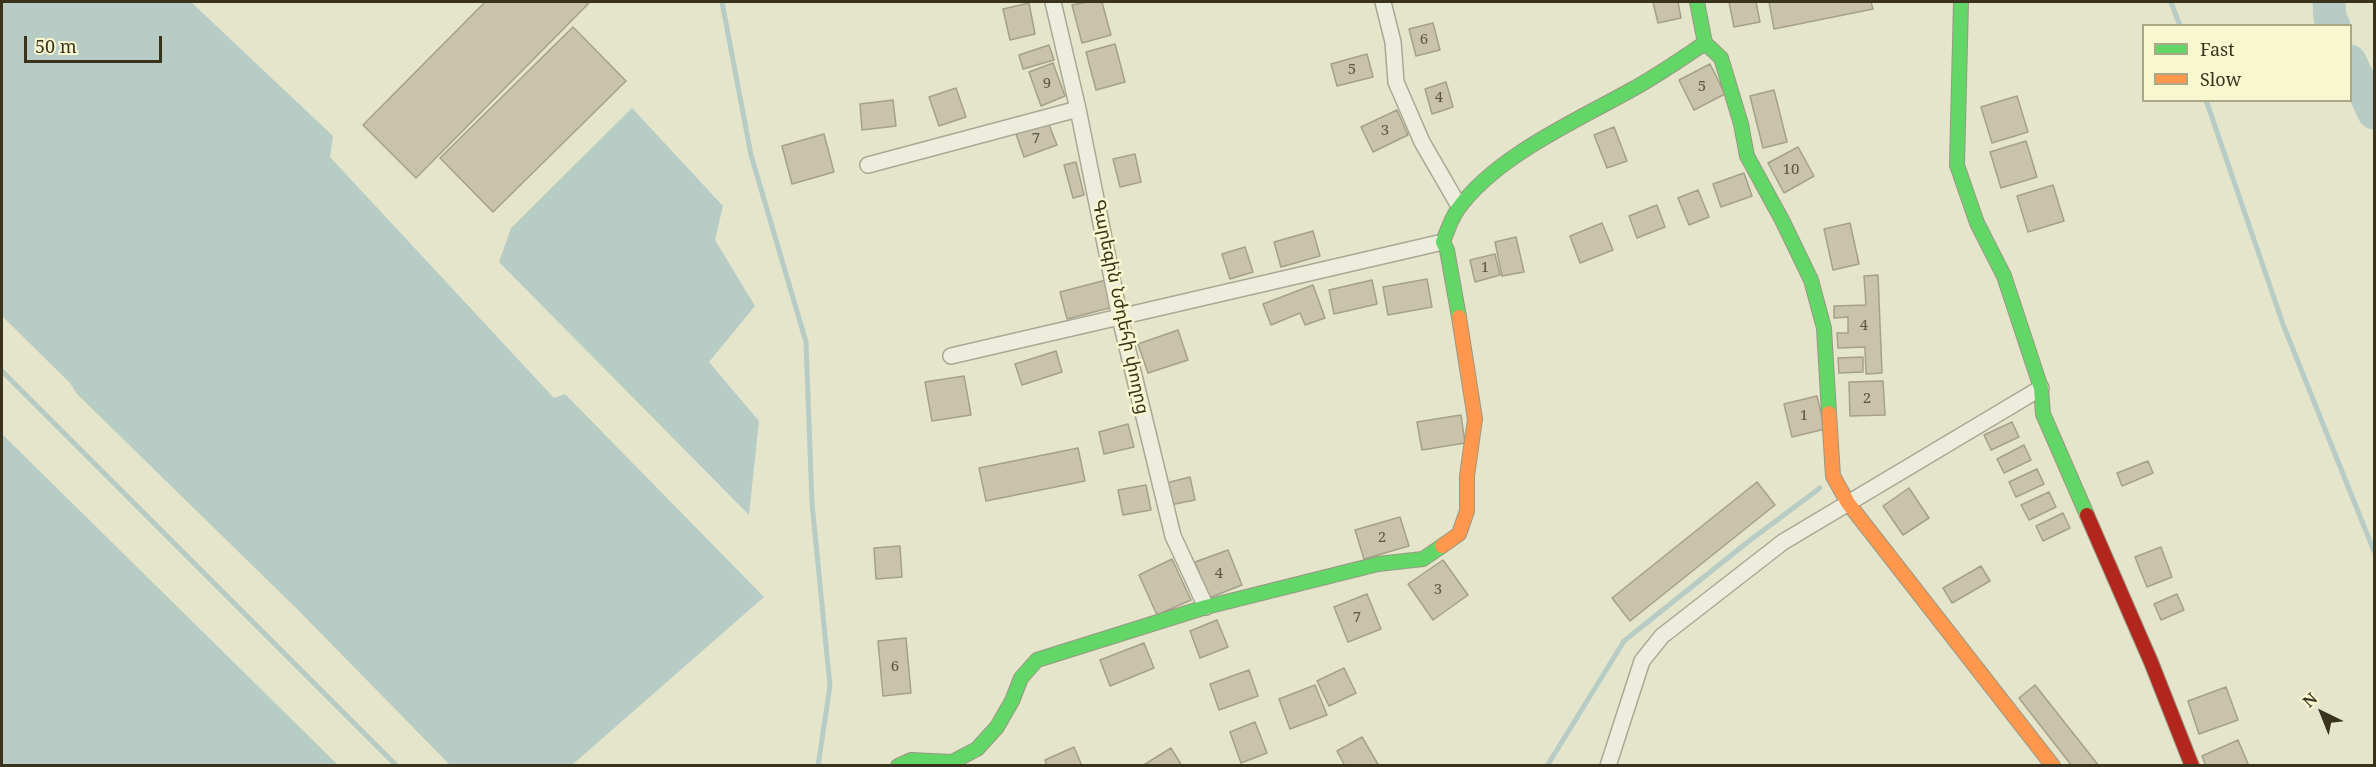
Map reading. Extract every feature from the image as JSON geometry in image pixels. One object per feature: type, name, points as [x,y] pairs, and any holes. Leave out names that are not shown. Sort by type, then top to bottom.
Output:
[{"type":"street","name":"Գարեգին Նժդեհի փողոց","points":[[1053,2],[1078,109],[1120,318],[1173,536],[1206,607]]},
{"type":"street","points":[[1383,2],[1393,42],[1396,81],[1422,142],[1460,206]]},
{"type":"street","points":[[1697,2],[1705,43],[1721,58],[1741,124],[1747,156],[1811,280],[1824,328],[1833,476],[1848,503],[2053,765]]},
{"type":"street","points":[[1961,2],[1957,165],[1977,223],[2004,276],[2042,388],[2043,414],[2147,652],[2192,765]]},
{"type":"street","points":[[1443,242],[1460,206],[1498,169],[1536,142],[1663,72],[1705,43]]},
{"type":"street","points":[[868,165],[1078,109]]},
{"type":"street","points":[[951,356],[1443,242]]},
{"type":"street","points":[[898,765],[911,760],[952,762],[977,749],[997,727],[1012,701],[1021,678],[1037,660],[1206,607],[1378,564],[1423,559],[1460,534],[1467,511],[1467,476],[1475,419],[1447,250],[1443,242]]},
{"type":"street","points":[[1608,765],[1642,661],[1662,636],[1783,542],[2042,388]]},
{"type":"water","points":[[2,2],[191,2],[333,136],[330,157],[554,398],[565,394],[764,597],[572,765],[450,765],[299,611],[77,394],[70,383],[2,316]]},
{"type":"water","points":[[632,108],[723,206],[715,240],[755,306],[709,362],[759,421],[749,515],[499,262],[511,228]]},
{"type":"water","points":[[2,434],[338,765],[2,765]]},
{"type":"building","points":[[485,2],[590,2],[416,178],[363,125]]},
{"type":"building","points":[[1102,2],[1111,35],[1082,43],[1072,5]]},
{"type":"building","points":[[1653,2],[1678,2],[1681,18],[1658,23]]},
{"type":"building","points":[[1729,2],[1756,2],[1760,22],[1734,27]]},
{"type":"building","points":[[1769,2],[1871,2],[1873,9],[1774,29]]},
{"type":"building","points":[[1029,3],[1035,34],[1010,40],[1003,9]]},
{"type":"building","points":[[1433,23],[1440,50],[1416,56],[1409,29]]},
{"type":"building","points":[[573,27],[626,81],[493,212],[440,158]]},
{"type":"building","points":[[1115,44],[1125,82],[1096,90],[1086,52]]},
{"type":"building","points":[[1049,45],[1054,60],[1023,69],[1019,55]]},
{"type":"building","points":[[1367,54],[1373,77],[1337,86],[1331,64]]},
{"type":"building","points":[[1053,63],[1065,96],[1041,106],[1029,72]]},
{"type":"building","points":[[1710,64],[1725,94],[1694,110],[1679,80]]},
{"type":"building","points":[[1446,82],[1453,107],[1432,114],[1425,89]]},
{"type":"building","points":[[956,88],[966,117],[939,126],[929,97]]},
{"type":"building","points":[[1774,90],[1787,142],[1763,148],[1750,96]]},
{"type":"building","points":[[2017,96],[2028,132],[1992,143],[1981,107]]},
{"type":"building","points":[[893,100],[896,126],[862,130],[860,104]]},
{"type":"building","points":[[1397,110],[1408,135],[1373,152],[1361,127]]},
{"type":"building","points":[[1048,122],[1057,145],[1024,157],[1016,134]]},
{"type":"building","points":[[1614,127],[1627,161],[1607,168],[1594,135]]},
{"type":"building","points":[[824,134],[834,172],[792,184],[782,146]]},
{"type":"building","points":[[2026,141],[2037,177],[2001,188],[1990,152]]},
{"type":"building","points":[[1798,147],[1814,176],[1784,193],[1768,163]]},
{"type":"building","points":[[1135,154],[1141,182],[1120,187],[1113,159]]},
{"type":"building","points":[[1076,162],[1084,195],[1073,198],[1064,165]]},
{"type":"building","points":[[1744,173],[1752,196],[1721,207],[1713,184]]},
{"type":"building","points":[[2053,185],[2064,221],[2028,232],[2017,196]]},
{"type":"building","points":[[1698,190],[1709,217],[1689,225],[1678,198]]},
{"type":"building","points":[[1657,205],[1665,227],[1637,238],[1629,216]]},
{"type":"building","points":[[1602,223],[1613,250],[1580,263],[1570,236]]},
{"type":"building","points":[[1850,223],[1859,264],[1833,270],[1824,229]]},
{"type":"building","points":[[1313,231],[1320,256],[1281,267],[1274,242]]},
{"type":"building","points":[[1516,237],[1524,272],[1502,276],[1495,242]]},
{"type":"building","points":[[1245,247],[1253,272],[1230,279],[1222,254]]},
{"type":"building","points":[[1495,254],[1500,275],[1475,282],[1470,260]]},
{"type":"building","points":[[1878,275],[1882,373],[1866,374],[1865,347],[1838,348],[1837,333],[1848,333],[1848,317],[1834,318],[1834,306],[1866,305],[1864,276]]},
{"type":"building","points":[[1427,279],[1432,307],[1388,315],[1383,287]]},
{"type":"building","points":[[1106,280],[1113,307],[1067,319],[1060,292]]},
{"type":"building","points":[[1372,280],[1377,304],[1334,314],[1329,290]]},
{"type":"building","points":[[1313,285],[1325,318],[1305,325],[1300,313],[1271,325],[1263,304]]},
{"type":"building","points":[[1178,330],[1188,360],[1148,373],[1138,344]]},
{"type":"building","points":[[1056,351],[1062,372],[1022,385],[1015,364]]},
{"type":"building","points":[[1863,357],[1863,372],[1839,373],[1838,358]]},
{"type":"building","points":[[964,376],[971,415],[932,421],[925,382]]},
{"type":"building","points":[[1883,381],[1885,415],[1850,416],[1849,382]]},
{"type":"building","points":[[1817,396],[1825,429],[1792,437],[1784,404]]},
{"type":"building","points":[[1461,415],[1465,443],[1422,450],[1417,422]]},
{"type":"building","points":[[2012,422],[2019,437],[1991,450],[1984,435]]},
{"type":"building","points":[[1128,424],[1134,447],[1104,454],[1099,432]]},
{"type":"building","points":[[2024,445],[2031,460],[2004,473],[1997,459]]},
{"type":"building","points":[[1078,448],[1085,481],[986,501],[979,468]]},
{"type":"building","points":[[2148,461],[2153,473],[2122,486],[2117,473]]},
{"type":"building","points":[[2037,469],[2044,484],[2016,497],[2009,482]]},
{"type":"building","points":[[1190,477],[1195,500],[1170,505],[1166,483]]},
{"type":"building","points":[[1757,482],[1775,505],[1630,621],[1612,598]]},
{"type":"building","points":[[1146,485],[1151,510],[1123,515],[1118,490]]},
{"type":"building","points":[[1909,488],[1929,518],[1903,535],[1883,506]]},
{"type":"building","points":[[2049,492],[2056,507],[2029,520],[2021,505]]},
{"type":"building","points":[[2063,513],[2070,528],[2043,541],[2036,526]]},
{"type":"building","points":[[1400,517],[1409,546],[1364,559],[1355,530]]},
{"type":"building","points":[[900,546],[902,577],[876,579],[874,548]]},
{"type":"building","points":[[2161,547],[2172,577],[2147,587],[2135,557]]},
{"type":"building","points":[[1228,550],[1242,585],[1209,598],[1195,562]]},
{"type":"building","points":[[1172,559],[1191,600],[1157,615],[1139,575]]},
{"type":"building","points":[[1443,560],[1468,595],[1433,620],[1408,584]]},
{"type":"building","points":[[1981,566],[1990,581],[1952,603],[1943,588]]},
{"type":"building","points":[[1367,594],[1381,629],[1348,642],[1334,607]]},
{"type":"building","points":[[2177,594],[2184,610],[2161,620],[2154,604]]},
{"type":"building","points":[[1217,620],[1228,647],[1200,658],[1190,631]]},
{"type":"building","points":[[906,638],[911,693],[883,696],[878,641]]},
{"type":"building","points":[[1144,643],[1154,668],[1110,686],[1100,660]]},
{"type":"building","points":[[1344,668],[1356,693],[1329,706],[1317,681]]},
{"type":"building","points":[[1249,670],[1258,696],[1219,710],[1210,684]]},
{"type":"building","points":[[1315,685],[1327,715],[1290,729],[1279,699]]},
{"type":"building","points":[[2035,685],[2099,766],[2072,766],[2019,698]]},
{"type":"building","points":[[2226,687],[2238,720],[2199,734],[2188,701]]},
{"type":"building","points":[[1255,722],[1267,753],[1241,763],[1230,732]]},
{"type":"building","points":[[1362,737],[1379,766],[1345,766],[1337,751]]},
{"type":"building","points":[[2238,740],[2249,766],[2206,766],[2202,756]]},
{"type":"building","points":[[1074,747],[1082,766],[1047,766],[1045,760]]},
{"type":"building","points":[[1171,748],[1182,766],[1142,766]]},
{"type":"waterway","points":[[722,2],[751,155],[806,342],[812,503],[830,686],[818,766]]},
{"type":"waterway","points":[[2171,2],[2179,24]]},
{"type":"waterway","points":[[2329,2],[2330,18],[2333,24]]},
{"type":"waterway","points":[[2352,65],[2374,113]]},
{"type":"waterway","points":[[2207,102],[2284,327],[2374,551]]},
{"type":"waterway","points":[[2,371],[397,766]]},
{"type":"waterway","points":[[1547,766],[1624,641],[1749,541],[1820,488]]},
{"type":"traffic: fast","points":[[1697,2],[1705,43],[1721,58],[1741,124],[1747,156],[1811,280],[1824,328],[1829,413]]},
{"type":"traffic: fast","points":[[1961,2],[1957,165],[1977,223],[2004,276],[2041,388],[2043,414],[2087,515]]},
{"type":"traffic: fast","points":[[1459,317],[1447,250],[1443,242],[1458,209],[1474,190],[1493,172],[1538,141],[1641,85],[1705,43]]},
{"type":"traffic: fast","points":[[898,766],[911,760],[952,762],[977,749],[997,727],[1012,701],[1021,678],[1037,660],[1206,607],[1378,564],[1423,559],[1442,546]]},
{"type":"traffic: slow","points":[[1442,546],[1459,534],[1467,511],[1467,476],[1475,419],[1459,317]]},
{"type":"traffic: slow","points":[[1829,413],[1833,476],[1848,503],[2053,766]]},
{"type":"traffic: jam","points":[[2087,515],[2151,662],[2192,766]]}]
